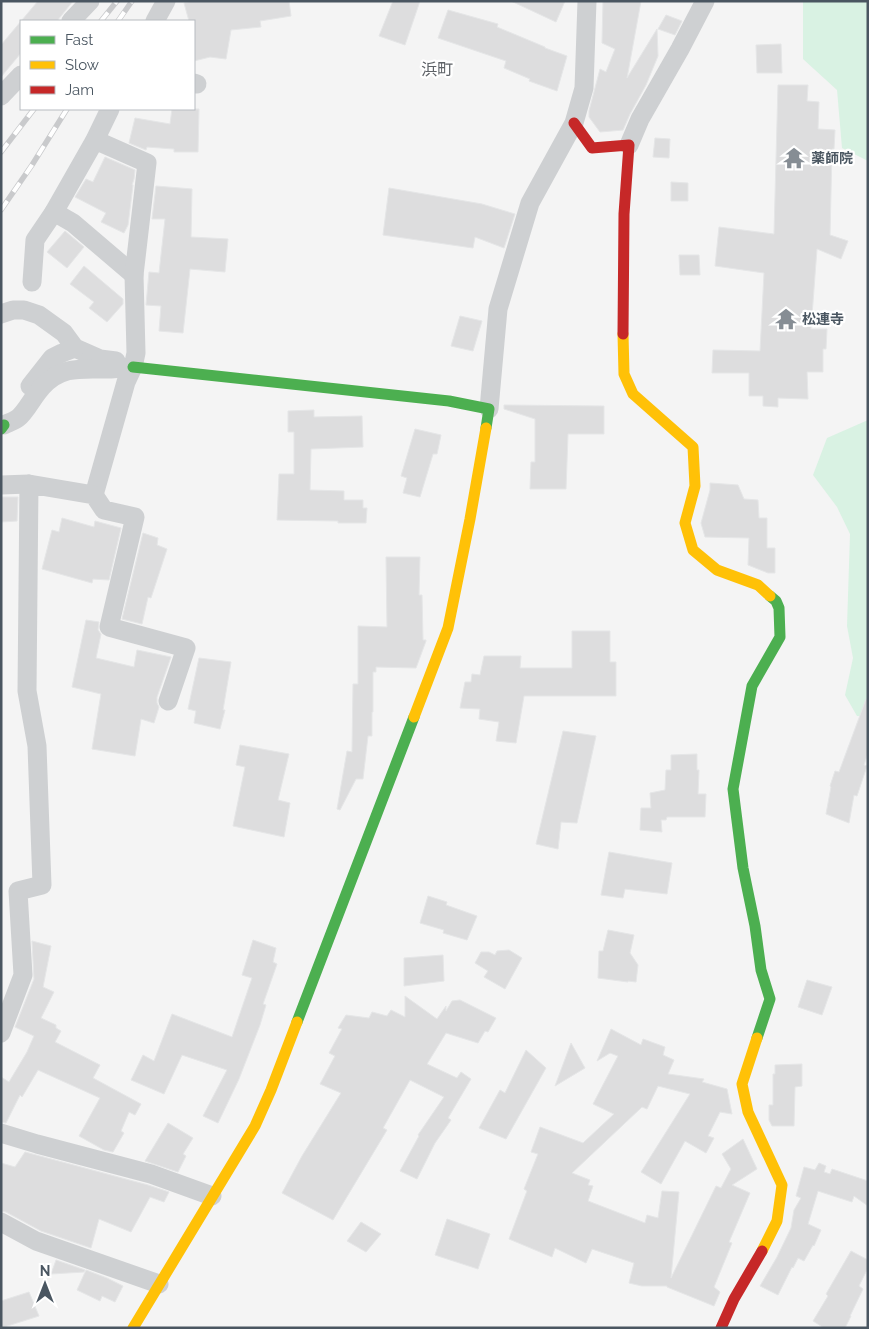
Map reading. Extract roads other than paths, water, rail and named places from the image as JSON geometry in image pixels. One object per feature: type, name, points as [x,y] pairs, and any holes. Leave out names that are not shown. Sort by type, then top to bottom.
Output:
[{"type":"street","points":[[72,20],[90,1]]},
{"type":"street","points":[[156,20],[166,1]]},
{"type":"street","points":[[134,1328],[158,1284],[255,1126],[271,1090],[448,628],[489,409],[498,309],[530,203],[574,123],[584,88],[587,1]]},
{"type":"street","points":[[705,1],[640,119],[629,145],[624,214],[622,319],[624,374],[633,394],[692,447],[695,486],[685,523],[693,550],[717,570],[758,585],[776,600],[779,608],[780,637],[752,686],[733,789],[743,868],[755,926],[761,970],[770,999],[742,1084],[748,1112],[782,1185],[777,1221],[734,1299],[721,1328]]},
{"type":"street","points":[[1,96],[20,75]]},
{"type":"street","points":[[32,282],[35,240],[54,212],[95,140],[110,110]]},
{"type":"street","points":[[574,123],[592,148],[629,145]]},
{"type":"street","points":[[94,495],[136,353],[134,275],[146,163],[95,140]]},
{"type":"street","points":[[54,212],[73,223],[134,275]]},
{"type":"street","points":[[1,314],[13,310],[24,310],[39,315],[64,332],[75,348],[100,359],[122,361],[133,368]]},
{"type":"street","points":[[2,425],[52,358],[62,352],[75,348]]},
{"type":"street","points":[[2,425],[19,418],[42,388],[54,376],[71,369],[84,368],[133,368],[449,402],[489,409]]},
{"type":"street","points":[[1,1033],[23,975],[18,892],[42,885],[37,746],[26,691],[29,484]]},
{"type":"street","points":[[1,485],[29,484],[94,495],[104,510],[135,517],[109,627],[186,648],[168,701]]},
{"type":"street","points":[[1,1133],[151,1174],[212,1196]]},
{"type":"street","points":[[1,1222],[36,1241],[158,1284]]},
{"type":"railway","points":[[102,20],[117,1]]},
{"type":"railway","points":[[119,20],[132,1]]},
{"type":"railway","points":[[1,152],[33,110]]},
{"type":"railway","points":[[1,210],[66,110]]},
{"type":"place","name":"薬師院","points":[[794,158]]},
{"type":"place","name":"松連寺","points":[[786,319]]},
{"type":"district","name":"浜町","points":[[437,69]]}]
